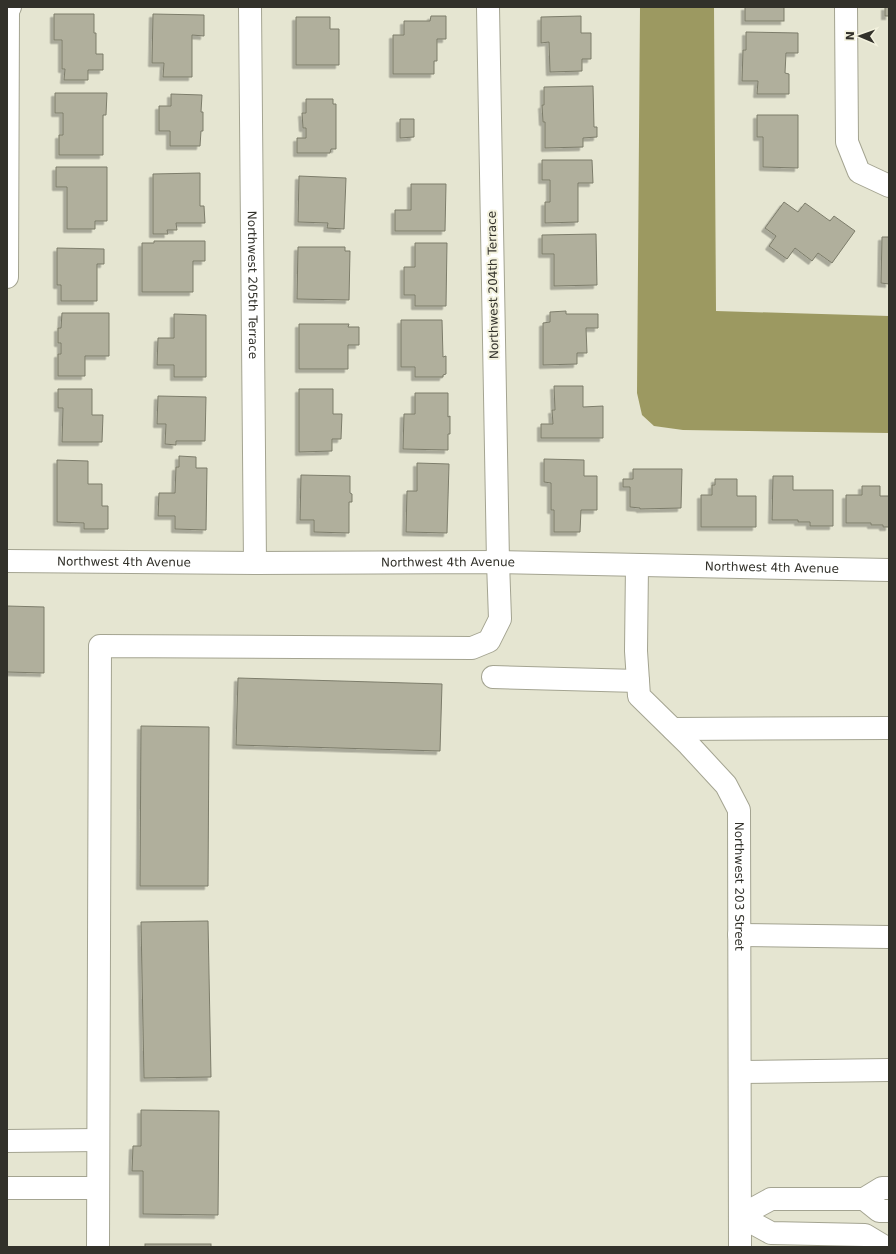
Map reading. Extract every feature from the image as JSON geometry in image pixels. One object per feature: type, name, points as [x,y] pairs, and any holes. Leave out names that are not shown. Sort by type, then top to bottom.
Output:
[{"type":"street","points":[[7,277],[8,11],[10,7]]},
{"type":"street","name":"Northwest 205th Terrace","points":[[250,7],[255,563]]},
{"type":"street","name":"Northwest 204th Terrace","points":[[98,1140],[100,646],[472,648],[489,641],[500,619],[488,7]]},
{"type":"street","points":[[846,7],[847,142],[860,172],[889,186]]},
{"type":"street","name":"Northwest 4th Avenue","points":[[7,561],[255,563],[498,562],[889,570]]},
{"type":"street","name":"Northwest 203 Street","points":[[637,565],[636,651],[639,696],[673,729],[726,785],[739,810],[740,1247]]},
{"type":"street","points":[[493,677],[638,681]]},
{"type":"street","points":[[673,729],[889,728]]},
{"type":"street","points":[[739,935],[889,937]]},
{"type":"street","points":[[740,1072],[889,1070]]},
{"type":"street","points":[[7,1141],[98,1140],[98,1247]]},
{"type":"street","points":[[7,1188],[98,1188]]},
{"type":"street","points":[[740,1216],[771,1199],[864,1199],[882,1188],[889,1188]]},
{"type":"street","points":[[864,1199],[879,1211],[889,1211]]},
{"type":"street","points":[[864,1199],[865,1235]]},
{"type":"street","points":[[740,1216],[771,1233],[865,1235],[885,1247]]},
{"type":"shaded area","points":[[640,7],[714,7],[716,311],[889,316],[889,433],[683,430],[654,426],[642,415],[637,393]]},
{"type":"building","points":[[745,7],[784,7],[784,21],[745,21]]},
{"type":"building","points":[[885,7],[889,7],[889,16],[885,16]]},
{"type":"building","points":[[54,14],[94,14],[96,54],[103,54],[103,70],[88,70],[88,80],[64,80],[65,69],[62,69],[62,40],[54,40]]},
{"type":"building","points":[[153,14],[204,15],[204,36],[192,35],[192,77],[163,77],[164,63],[152,63]]},
{"type":"building","points":[[431,16],[446,16],[446,39],[437,39],[437,61],[434,61],[434,74],[393,74],[393,35],[404,35],[404,21],[430,21]]},
{"type":"building","points":[[581,16],[581,33],[591,33],[591,59],[582,59],[582,71],[550,72],[549,42],[541,43],[541,17]]},
{"type":"building","points":[[296,17],[330,17],[330,29],[339,29],[339,65],[296,65]]},
{"type":"building","points":[[746,32],[798,33],[798,53],[786,53],[785,73],[789,74],[789,94],[757,94],[758,81],[742,81],[743,50],[746,50]]},
{"type":"building","points":[[593,86],[594,127],[597,127],[597,137],[583,138],[583,147],[545,148],[545,122],[543,122],[542,105],[544,105],[544,87]]},
{"type":"building","points":[[55,93],[107,93],[106,115],[103,115],[103,155],[59,155],[59,135],[63,135],[63,113],[55,113]]},
{"type":"building","points":[[171,94],[202,95],[201,112],[203,112],[203,131],[201,131],[200,146],[170,146],[170,131],[159,131],[159,106],[171,106]]},
{"type":"building","points":[[306,99],[333,99],[333,104],[336,104],[336,149],[331,149],[330,153],[297,153],[297,138],[306,138],[306,128],[303,128],[302,113],[306,113]]},
{"type":"building","points":[[757,115],[798,115],[798,168],[763,167],[763,137],[757,137]]},
{"type":"building","points":[[400,119],[414,119],[414,137],[400,138]]},
{"type":"building","points":[[542,160],[592,160],[593,183],[578,183],[578,222],[545,223],[545,202],[550,202],[550,180],[542,180]]},
{"type":"building","points":[[56,167],[107,167],[107,221],[95,221],[95,229],[67,229],[67,187],[56,187]]},
{"type":"building","points":[[200,173],[200,206],[204,206],[205,223],[176,223],[177,230],[167,230],[168,234],[153,234],[153,174]]},
{"type":"building","points":[[299,176],[346,178],[344,229],[327,228],[328,223],[298,222]]},
{"type":"building","points":[[411,184],[446,184],[445,231],[395,231],[395,210],[411,210]]},
{"type":"building","points":[[784,202],[798,212],[805,203],[830,221],[834,216],[855,231],[832,263],[818,253],[812,261],[795,248],[787,259],[769,246],[776,236],[765,228]]},
{"type":"building","points":[[596,234],[597,285],[554,286],[554,254],[542,254],[542,235]]},
{"type":"building","points":[[882,237],[889,237],[889,284],[881,283]]},
{"type":"building","points":[[154,241],[205,241],[205,261],[193,261],[193,292],[142,292],[142,243],[154,243]]},
{"type":"building","points":[[415,243],[447,243],[446,306],[415,306],[415,295],[404,295],[404,267],[415,267]]},
{"type":"building","points":[[298,247],[345,247],[345,251],[350,251],[349,300],[297,299]]},
{"type":"building","points":[[57,248],[104,249],[104,264],[97,264],[97,301],[61,301],[61,285],[57,285]]},
{"type":"building","points":[[566,311],[566,314],[598,314],[598,328],[586,328],[587,353],[577,353],[577,364],[543,365],[543,323],[550,322],[550,312]]},
{"type":"building","points":[[62,313],[109,313],[109,356],[85,356],[85,376],[58,376],[58,354],[61,354],[61,343],[58,343],[58,328],[61,328]]},
{"type":"building","points":[[174,314],[206,315],[206,377],[174,377],[174,365],[157,365],[158,338],[174,338]]},
{"type":"building","points":[[401,320],[442,320],[443,357],[446,356],[446,374],[443,375],[443,377],[415,377],[415,367],[401,367]]},
{"type":"building","points":[[299,324],[349,324],[348,327],[359,327],[359,345],[348,345],[348,369],[299,369]]},
{"type":"building","points":[[554,386],[583,386],[583,407],[603,406],[603,438],[541,438],[541,424],[553,424],[552,410],[555,410]]},
{"type":"building","points":[[58,389],[92,389],[92,415],[103,415],[102,442],[62,442],[63,408],[58,408]]},
{"type":"building","points":[[299,389],[333,389],[333,414],[342,414],[341,439],[332,439],[332,451],[299,452]]},
{"type":"building","points":[[415,393],[448,393],[450,434],[448,434],[448,450],[403,449],[404,414],[415,414]]},
{"type":"building","points":[[158,396],[206,397],[205,441],[176,441],[176,445],[165,444],[166,424],[157,424]]},
{"type":"building","points":[[179,456],[196,457],[196,468],[207,468],[206,530],[175,529],[175,516],[158,516],[159,493],[175,493],[176,467],[179,467]]},
{"type":"building","points":[[544,459],[584,460],[584,476],[597,476],[597,510],[581,510],[580,532],[554,532],[554,510],[551,510],[551,483],[544,482]]},
{"type":"building","points":[[57,460],[88,461],[88,484],[102,484],[102,506],[108,506],[108,529],[84,529],[84,523],[57,522]]},
{"type":"building","points":[[417,463],[449,464],[447,533],[406,532],[407,491],[417,491]]},
{"type":"building","points":[[633,469],[682,469],[681,508],[640,509],[630,507],[630,487],[623,487],[623,479],[633,479]]},
{"type":"building","points":[[301,475],[350,476],[350,493],[352,494],[352,502],[349,502],[349,533],[314,532],[314,520],[300,520]]},
{"type":"building","points":[[773,476],[793,476],[793,490],[833,490],[833,526],[810,526],[810,522],[798,522],[798,520],[772,520]]},
{"type":"building","points":[[715,479],[737,479],[737,496],[756,496],[756,527],[701,527],[701,495],[712,495],[712,485],[715,485]]},
{"type":"building","points":[[862,486],[880,486],[880,496],[889,496],[889,527],[883,527],[883,525],[871,525],[871,523],[846,523],[846,495],[862,495]]},
{"type":"building","points":[[7,606],[44,607],[44,673],[7,672]]},
{"type":"building","points":[[238,678],[442,684],[440,751],[236,745]]},
{"type":"building","points":[[141,726],[209,727],[208,886],[140,886]]},
{"type":"building","points":[[208,921],[211,1077],[144,1078],[141,922]]},
{"type":"building","points":[[141,1110],[219,1111],[218,1215],[143,1214],[143,1171],[132,1171],[133,1146],[141,1146]]},
{"type":"building","points":[[145,1244],[211,1244],[211,1247],[145,1247]]}]
